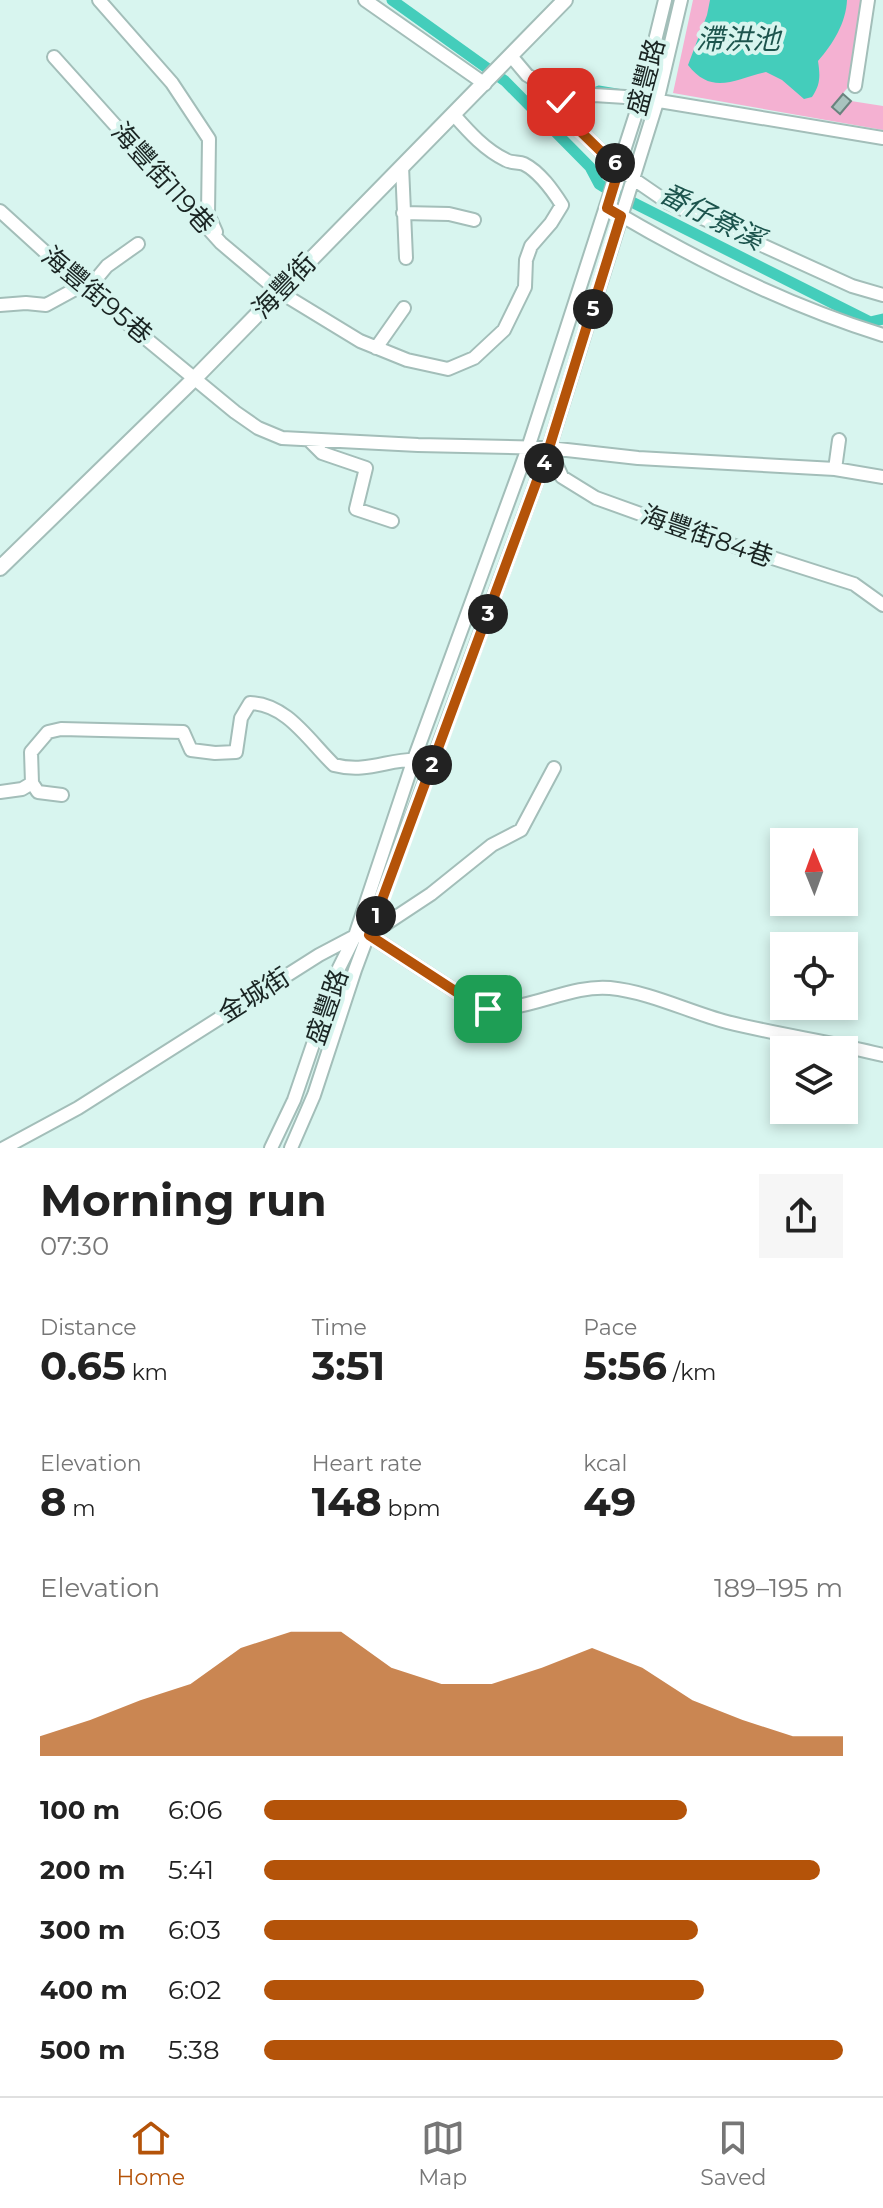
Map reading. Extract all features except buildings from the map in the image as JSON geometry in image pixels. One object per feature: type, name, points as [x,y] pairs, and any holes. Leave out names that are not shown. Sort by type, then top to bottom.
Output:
[{"type":"main road","name":"海豐街","points":[[0,568],[196,377],[565,0]]},
{"type":"street","points":[[99,0],[172,83],[209,139],[208,214],[221,243]]},
{"type":"street","points":[[365,0],[485,84]]},
{"type":"street","name":"盛豐路","points":[[271,1148],[294,1100],[339,968],[355,936],[414,759],[528,448],[641,98],[665,0]]},
{"type":"street","name":"盛豐路","points":[[291,1148],[314,1095],[369,935],[549,448],[657,102],[681,0]]},
{"type":"street","points":[[855,86],[868,0]]},
{"type":"street","name":"海豐街119巷","points":[[54,57],[221,243],[278,291],[376,348],[407,360],[448,369],[474,358],[504,330],[525,287],[526,260],[531,246],[562,205],[552,190],[524,164],[507,161],[474,138],[454,115]]},
{"type":"street","points":[[509,59],[547,87],[580,131],[619,169],[667,202],[852,286],[883,295]]},
{"type":"street","points":[[561,102],[594,95],[641,98],[883,138]]},
{"type":"street","points":[[402,166],[406,258]]},
{"type":"street","points":[[607,208],[722,272],[840,322],[883,335]]},
{"type":"street","name":"海豐街95巷","points":[[0,211],[87,290],[196,377]]},
{"type":"street","points":[[403,213],[449,214],[474,220]]},
{"type":"street","points":[[0,305],[46,305],[79,287],[87,290],[107,266],[138,244]]},
{"type":"street","points":[[376,348],[404,308]]},
{"type":"street","points":[[196,377],[258,428],[282,438],[549,448],[638,458],[835,469],[883,477]]},
{"type":"street","points":[[309,440],[322,453],[366,468],[356,509],[392,521]]},
{"type":"street","points":[[835,469],[839,440]]},
{"type":"street","name":"海豐街84巷","points":[[549,448],[562,477],[596,498],[854,584],[883,605]]},
{"type":"street","points":[[62,795],[38,792],[32,783],[31,752],[35,743],[48,732],[61,729],[183,732],[191,750],[236,752],[241,718],[250,703],[265,703],[284,713],[334,765],[374,768],[414,759],[433,764]]},
{"type":"street","points":[[554,768],[521,830],[492,845],[431,894],[369,935],[478,1006],[504,1008],[572,992],[608,988],[726,1021],[883,1055]]},
{"type":"street","points":[[0,792],[22,789],[32,783]]},
{"type":"street","name":"金城街","points":[[4,1148],[78,1108],[319,955],[355,936],[369,935]]},
{"type":"shaded area","points":[[693,0],[862,0],[849,86],[832,107],[840,114],[851,101],[883,106],[883,130],[673,93]]},
{"type":"water","name":"滯洪池","points":[[710,0],[847,0],[838,33],[818,61],[819,79],[812,97],[804,99],[782,80],[766,72],[724,83],[706,80],[697,74],[688,65]]},
{"type":"waterway","name":"番仔寮溪","points":[[392,0],[505,81],[590,167],[599,184],[870,322],[883,319]]},
{"type":"waterway","points":[[591,90],[599,87],[623,91]]},
{"type":"waterway","points":[[531,108],[553,101]]},
{"type":"route","points":[[488,1009],[478,1006],[369,935],[549,448],[621,216],[607,208],[619,169],[580,131],[561,102]]}]
